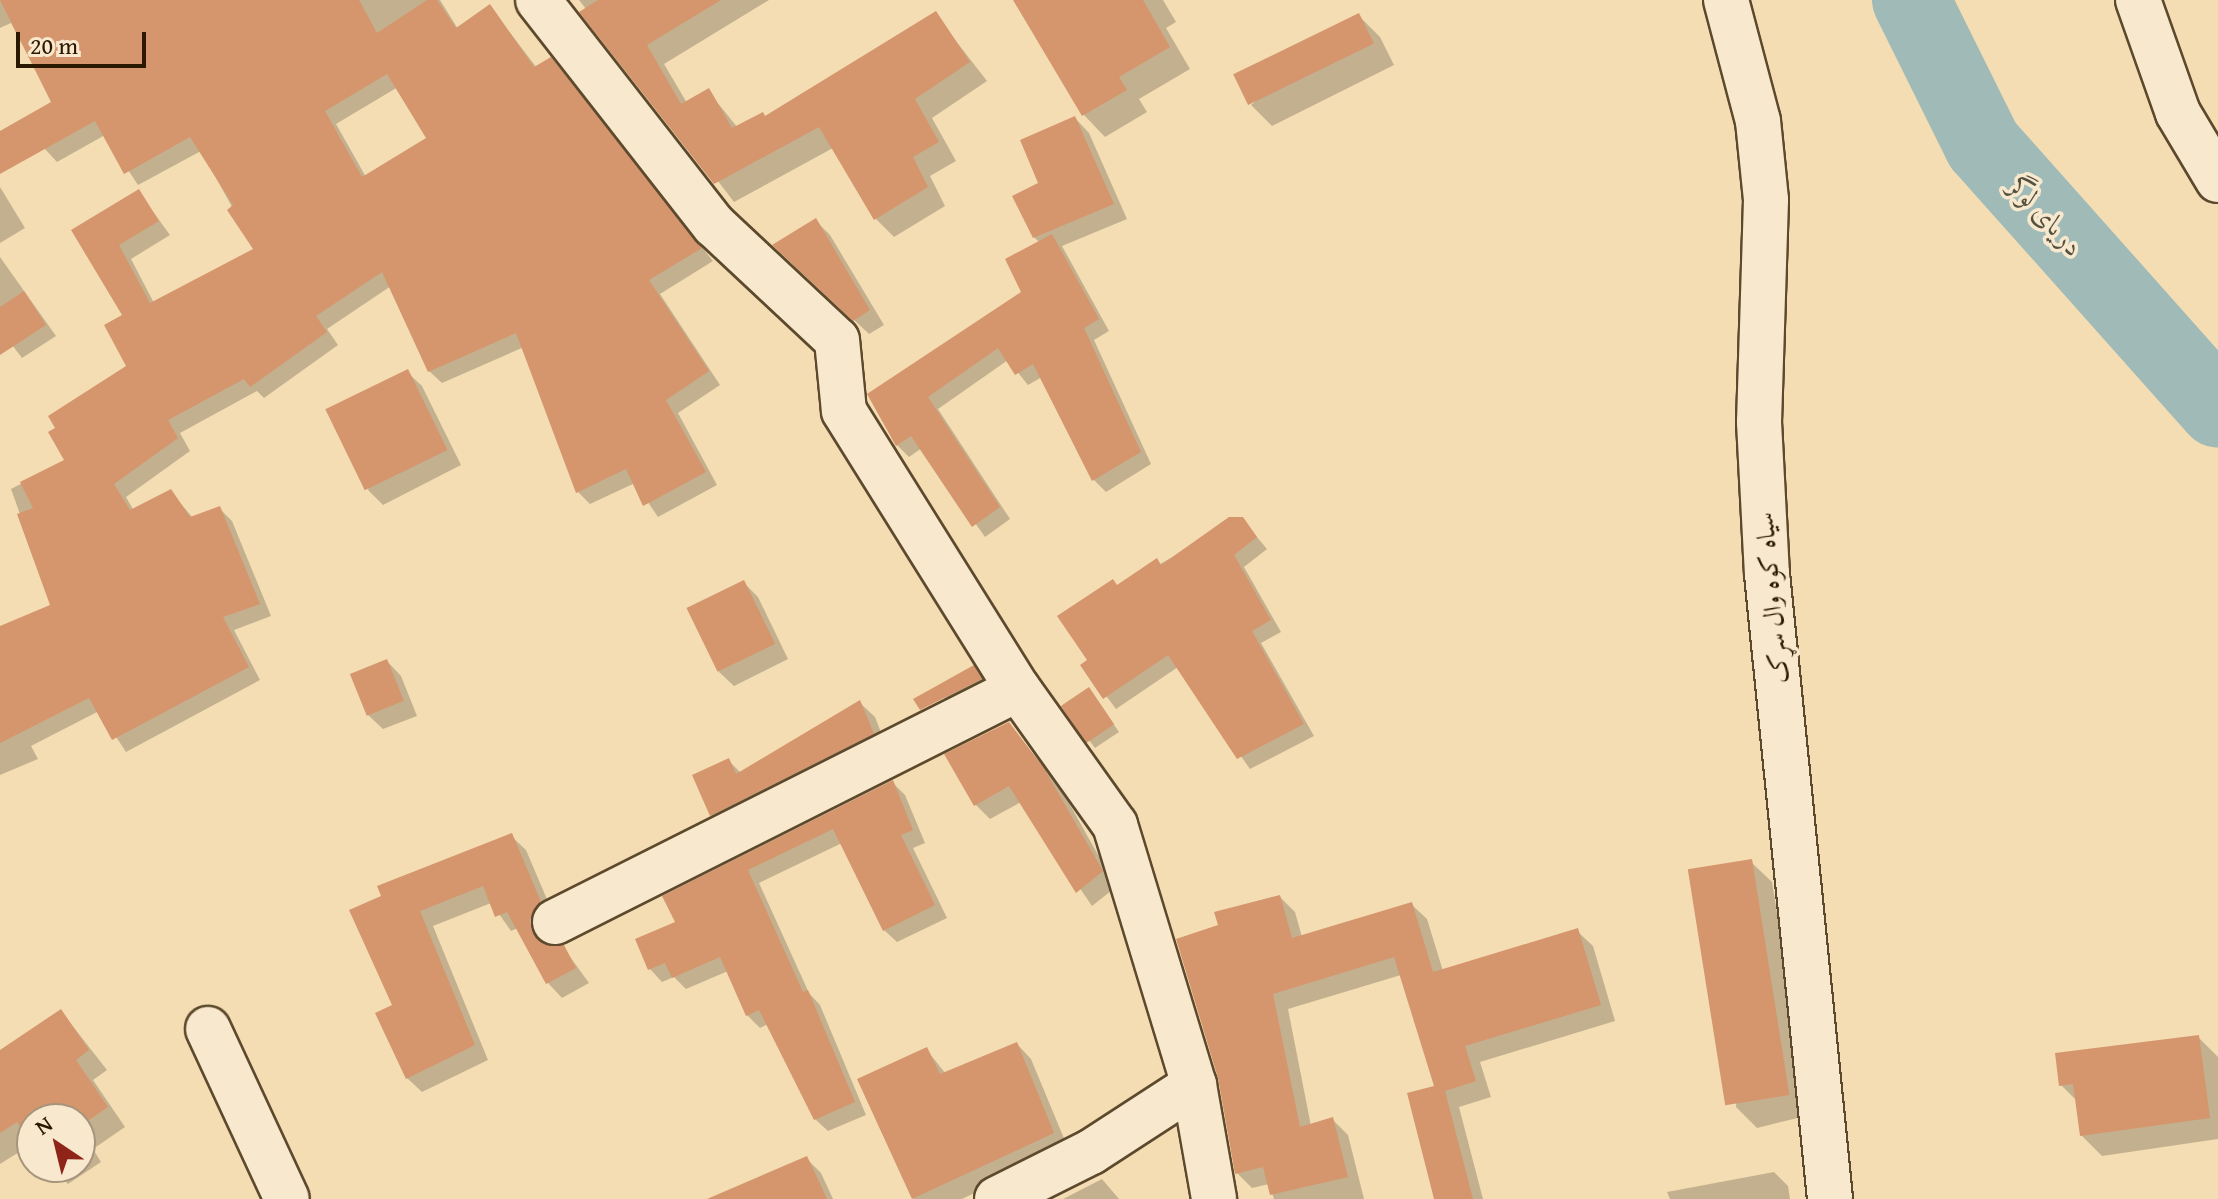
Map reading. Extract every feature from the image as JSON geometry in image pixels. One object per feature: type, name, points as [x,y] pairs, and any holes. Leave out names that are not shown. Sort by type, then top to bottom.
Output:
[{"type":"street","points":[[538,0],[714,225],[837,340],[844,411],[1018,689],[1115,825],[1194,1085],[1214,1199]]},
{"type":"street","name":"سیاه کوه وال سړک","points":[[1726,0],[1758,121],[1766,200],[1759,422],[1767,574],[1830,1199]]},
{"type":"street","points":[[2138,0],[2178,113],[2218,180]]},
{"type":"street","points":[[555,922],[1018,689]]},
{"type":"street","points":[[208,1029],[287,1199]]},
{"type":"street","points":[[997,1199],[1091,1152],[1194,1085]]},
{"type":"building","points":[[0,0],[359,0],[377,33],[427,0],[437,0],[456,28],[490,4],[534,67],[551,57],[702,248],[649,280],[709,371],[666,400],[706,472],[643,506],[626,469],[576,493],[516,333],[428,372],[382,272],[316,316],[327,332],[250,387],[244,379],[168,420],[178,438],[114,484],[130,510],[171,489],[190,517],[220,506],[260,604],[223,617],[249,667],[112,740],[89,698],[0,743],[0,626],[50,605],[17,514],[33,508],[20,482],[64,460],[48,432],[55,428],[48,416],[126,366],[104,325],[122,315],[71,230],[139,189],[159,221],[119,245],[150,303],[253,249],[227,210],[233,205],[190,137],[124,174],[95,121],[0,174],[0,131],[51,102]],"holes":[[[387,74],[426,138],[362,177],[325,111]]]},
{"type":"building","points":[[598,0],[721,0],[647,45],[681,104],[709,88],[732,128],[763,112],[765,116],[936,11],[970,62],[915,99],[939,142],[913,157],[928,187],[874,220],[819,127],[714,184],[579,12]]},
{"type":"building","points":[[1013,0],[1143,0],[1170,47],[1119,77],[1127,90],[1082,116]]},
{"type":"building","points":[[1359,13],[1374,44],[1248,105],[1233,74]]},
{"type":"building","points":[[1075,116],[1114,204],[1033,238],[1012,196],[1038,183],[1020,140]]},
{"type":"building","points":[[816,218],[870,310],[853,321],[772,245]]},
{"type":"building","points":[[1052,234],[1099,319],[1084,328],[1141,452],[1092,481],[1033,364],[1015,375],[998,348],[928,397],[1000,507],[972,527],[911,436],[896,446],[867,394],[1021,292],[1005,259]]},
{"type":"building","points":[[24,291],[46,325],[0,355],[0,307]]},
{"type":"building","points":[[408,369],[447,450],[365,490],[325,409]]},
{"type":"building","points":[[1229,517],[1243,517],[1257,537],[1234,555],[1271,620],[1252,631],[1304,724],[1237,759],[1168,655],[1103,699],[1080,665],[1087,660],[1057,616],[1113,579],[1117,585],[1157,558],[1161,565]]},
{"type":"building","points":[[744,580],[775,644],[718,672],[686,608]]},
{"type":"building","points":[[387,659],[404,701],[367,716],[350,674]]},
{"type":"building","points":[[974,665],[982,679],[920,710],[913,699]]},
{"type":"building","points":[[1089,687],[1114,724],[1086,743],[1061,706]]},
{"type":"building","points":[[860,700],[874,734],[710,816],[692,775],[729,758],[736,774]]},
{"type":"building","points":[[1009,722],[1045,770],[1103,871],[1076,893],[1009,786],[974,806],[944,754]]},
{"type":"building","points":[[893,780],[913,830],[901,835],[935,905],[883,931],[833,829],[748,870],[803,992],[808,990],[855,1102],[814,1120],[759,1010],[746,1016],[720,957],[672,978],[665,963],[648,970],[635,939],[675,922],[662,896]]},
{"type":"building","points":[[512,833],[541,902],[530,920],[532,932],[542,943],[564,945],[576,968],[546,984],[507,912],[495,917],[483,886],[420,911],[475,1045],[406,1079],[375,1013],[392,1005],[349,910],[381,896],[377,886]]},
{"type":"building","points":[[1752,859],[1789,1095],[1725,1105],[1688,869]]},
{"type":"building","points":[[1280,895],[1292,938],[1412,902],[1433,972],[1578,928],[1601,1005],[1465,1046],[1476,1081],[1445,1091],[1473,1199],[1434,1199],[1407,1093],[1434,1086],[1394,957],[1273,994],[1300,1127],[1333,1117],[1348,1177],[1270,1195],[1263,1167],[1235,1174],[1218,1078],[1176,939],[1218,925],[1214,912]]},
{"type":"building","points":[[61,1009],[89,1050],[76,1060],[108,1107],[96,1115],[96,1103],[16,1103],[16,1123],[0,1133],[0,1050]]},
{"type":"building","points":[[2199,1035],[2210,1118],[2080,1136],[2073,1084],[2059,1086],[2055,1053]]},
{"type":"building","points":[[1017,1042],[1054,1133],[912,1199],[857,1079],[927,1047],[940,1074]]},
{"type":"building","points":[[807,1156],[827,1199],[707,1199]]},
{"type":"waterway","name":"دریای لوگر","points":[[1911,0],[1983,145],[2218,409]]}]
